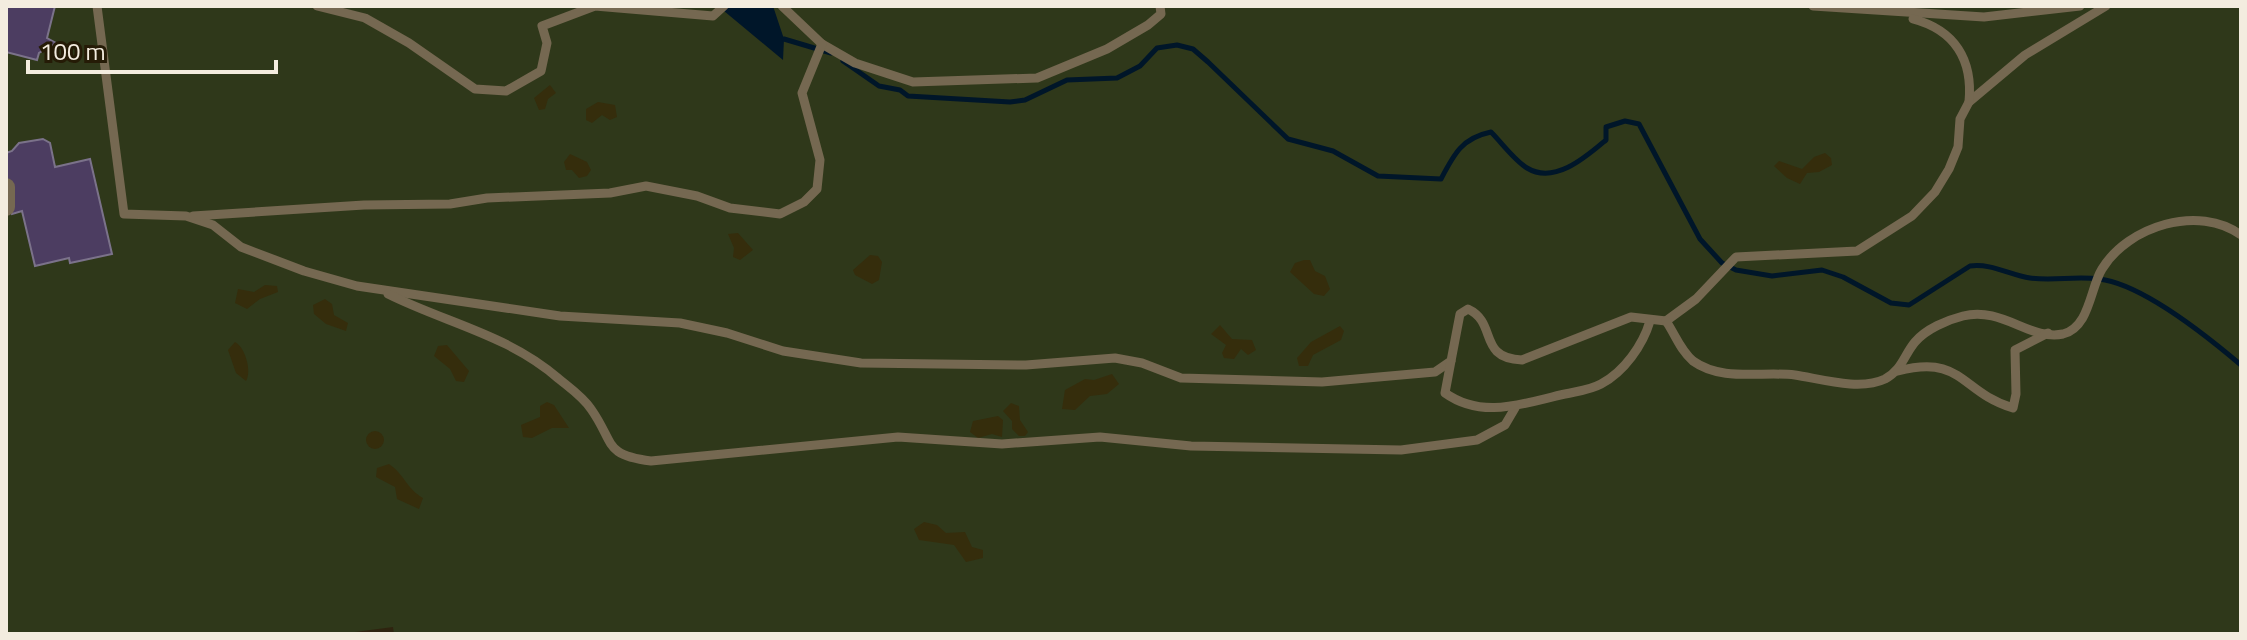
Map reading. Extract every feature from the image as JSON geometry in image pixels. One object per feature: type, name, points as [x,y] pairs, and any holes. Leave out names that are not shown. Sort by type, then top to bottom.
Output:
[{"type":"street","points":[[6,187],[6,207]]},
{"type":"lane","points":[[97,6],[124,214],[186,216],[364,205],[450,204],[487,198],[610,193],[646,186],[730,208],[780,214],[804,202],[817,189],[820,160],[802,93],[822,44]]},
{"type":"lane","points":[[317,6],[365,18],[409,43],[475,89],[506,91],[541,71],[547,43],[542,26],[595,6],[689,16],[713,16],[724,6]]},
{"type":"lane","points":[[782,6],[822,44],[855,63],[913,82],[1037,78],[1107,49],[1148,25],[1161,14],[1160,6]]},
{"type":"lane","points":[[1813,6],[1894,14],[1984,17],[2080,6]]},
{"type":"lane","points":[[1650,321],[1646,336],[1625,365],[1602,384],[1515,408],[1458,402],[1445,393],[1460,314],[1468,309],[1476,312],[1492,350],[1505,359],[1541,355],[1585,332],[1631,317],[1666,321],[1696,299],[1736,257],[1857,251],[1912,216],[1935,192],[1958,147],[1960,119],[1969,102],[2025,55],[2106,6]]},
{"type":"lane","points":[[1894,14],[1932,24],[1949,36],[1967,59],[1971,79],[1969,102]]},
{"type":"lane","points":[[186,216],[213,225],[241,247],[304,271],[377,289],[560,316],[680,323],[727,333],[783,351],[861,363],[1026,365],[1115,358],[1142,363],[1181,378],[1322,382],[1435,372],[1451,361]]},
{"type":"lane","points":[[1898,371],[1916,341],[1949,320],[1966,315],[2005,317],[2048,333],[2063,334],[2081,322],[2102,268],[2130,239],[2175,222],[2206,220],[2241,235]]},
{"type":"lane","points":[[377,289],[434,317],[487,333],[514,345],[590,406],[612,448],[625,457],[651,461],[898,437],[1002,444],[1100,437],[1191,446],[1401,450],[1477,440],[1505,425],[1515,408]]},
{"type":"lane","points":[[1666,321],[1681,347],[1694,361],[1723,372],[1792,375],[1851,383],[1881,381],[1898,371],[1936,365],[1955,372],[1997,404],[2013,408],[2016,394],[2015,350],[2048,333]]},
{"type":"green space","points":[[6,6],[2241,6],[2241,634],[394,634],[393,627],[340,634],[6,634]]},
{"type":"sand","points":[[550,85],[556,93],[548,99],[545,109],[539,110],[534,98]]},
{"type":"sand","points":[[598,102],[615,105],[617,117],[610,120],[602,115],[592,123],[586,120],[586,109]]},
{"type":"sand","points":[[1825,153],[1831,158],[1832,165],[1819,172],[1807,173],[1800,184],[1787,178],[1774,166],[1779,161],[1802,169],[1814,157]]},
{"type":"sand","points":[[570,154],[587,162],[591,170],[587,176],[579,178],[572,170],[566,170],[564,162]]},
{"type":"sand","points":[[738,233],[753,250],[740,260],[733,257],[734,248],[728,234]]},
{"type":"sand","points":[[870,255],[878,256],[882,262],[879,280],[872,284],[855,275],[853,270]]},
{"type":"sand","points":[[1310,260],[1315,271],[1325,276],[1330,289],[1324,296],[1314,294],[1290,272],[1295,263]]},
{"type":"sand","points":[[265,285],[277,286],[278,292],[260,299],[247,309],[235,303],[238,289],[254,292]]},
{"type":"sand","points":[[325,299],[332,304],[334,315],[348,323],[346,331],[326,324],[314,314],[313,305]]},
{"type":"sand","points":[[1220,325],[1232,339],[1252,340],[1256,350],[1248,355],[1241,349],[1234,359],[1224,358],[1222,353],[1226,345],[1211,334]]},
{"type":"sand","points":[[1340,326],[1344,331],[1341,340],[1313,355],[1308,366],[1299,366],[1297,358],[1311,342]]},
{"type":"sand","points":[[235,342],[246,360],[246,381],[236,373],[228,350]]},
{"type":"sand","points":[[447,345],[469,371],[464,382],[456,381],[450,369],[434,356],[438,346]]},
{"type":"sand","points":[[1112,374],[1119,384],[1107,394],[1090,396],[1075,410],[1062,409],[1065,390],[1085,379],[1094,380]]},
{"type":"sand","points":[[547,402],[554,405],[569,428],[552,428],[532,438],[523,437],[521,425],[540,417],[540,406]]},
{"type":"sand","points":[[1011,403],[1019,406],[1020,420],[1028,432],[1025,436],[1019,436],[1012,429],[1012,421],[1003,411]]},
{"type":"sand","points":[[998,416],[1003,420],[1002,437],[992,434],[978,438],[970,432],[973,421]]},
{"type":"sand","points":[[375,431],[384,440],[375,449],[366,440]]},
{"type":"sand","points":[[389,464],[423,498],[419,509],[397,499],[395,487],[376,477],[377,468]]},
{"type":"sand","points":[[924,522],[937,525],[946,533],[965,532],[972,547],[983,550],[983,558],[966,562],[954,545],[919,540],[914,529]]},
{"type":"water","points":[[718,6],[773,6],[784,39],[783,60]]},
{"type":"building","points":[[6,6],[55,6],[47,38],[56,43],[39,53],[37,60],[6,52]]},
{"type":"building","points":[[43,139],[50,143],[55,167],[90,159],[112,254],[70,263],[69,258],[35,266],[22,211],[12,214],[6,190],[6,153],[19,143]]},
{"type":"waterway","points":[[784,39],[831,53]]},
{"type":"waterway","points":[[843,61],[879,86],[900,90],[908,96],[1010,102],[1025,100],[1067,80],[1117,78],[1140,66],[1157,48],[1177,45],[1193,49],[1288,139],[1333,151],[1378,176],[1441,179],[1460,148],[1473,138],[1491,132],[1527,168],[1548,173],[1559,171],[1590,154],[1606,140],[1606,127],[1625,121],[1639,124],[1700,239],[1722,263],[1736,270],[1772,276],[1822,270],[1843,277],[1891,303],[1909,305],[1970,266],[1993,268],[2030,278],[2099,279],[2116,283],[2155,301],[2241,365]]}]
